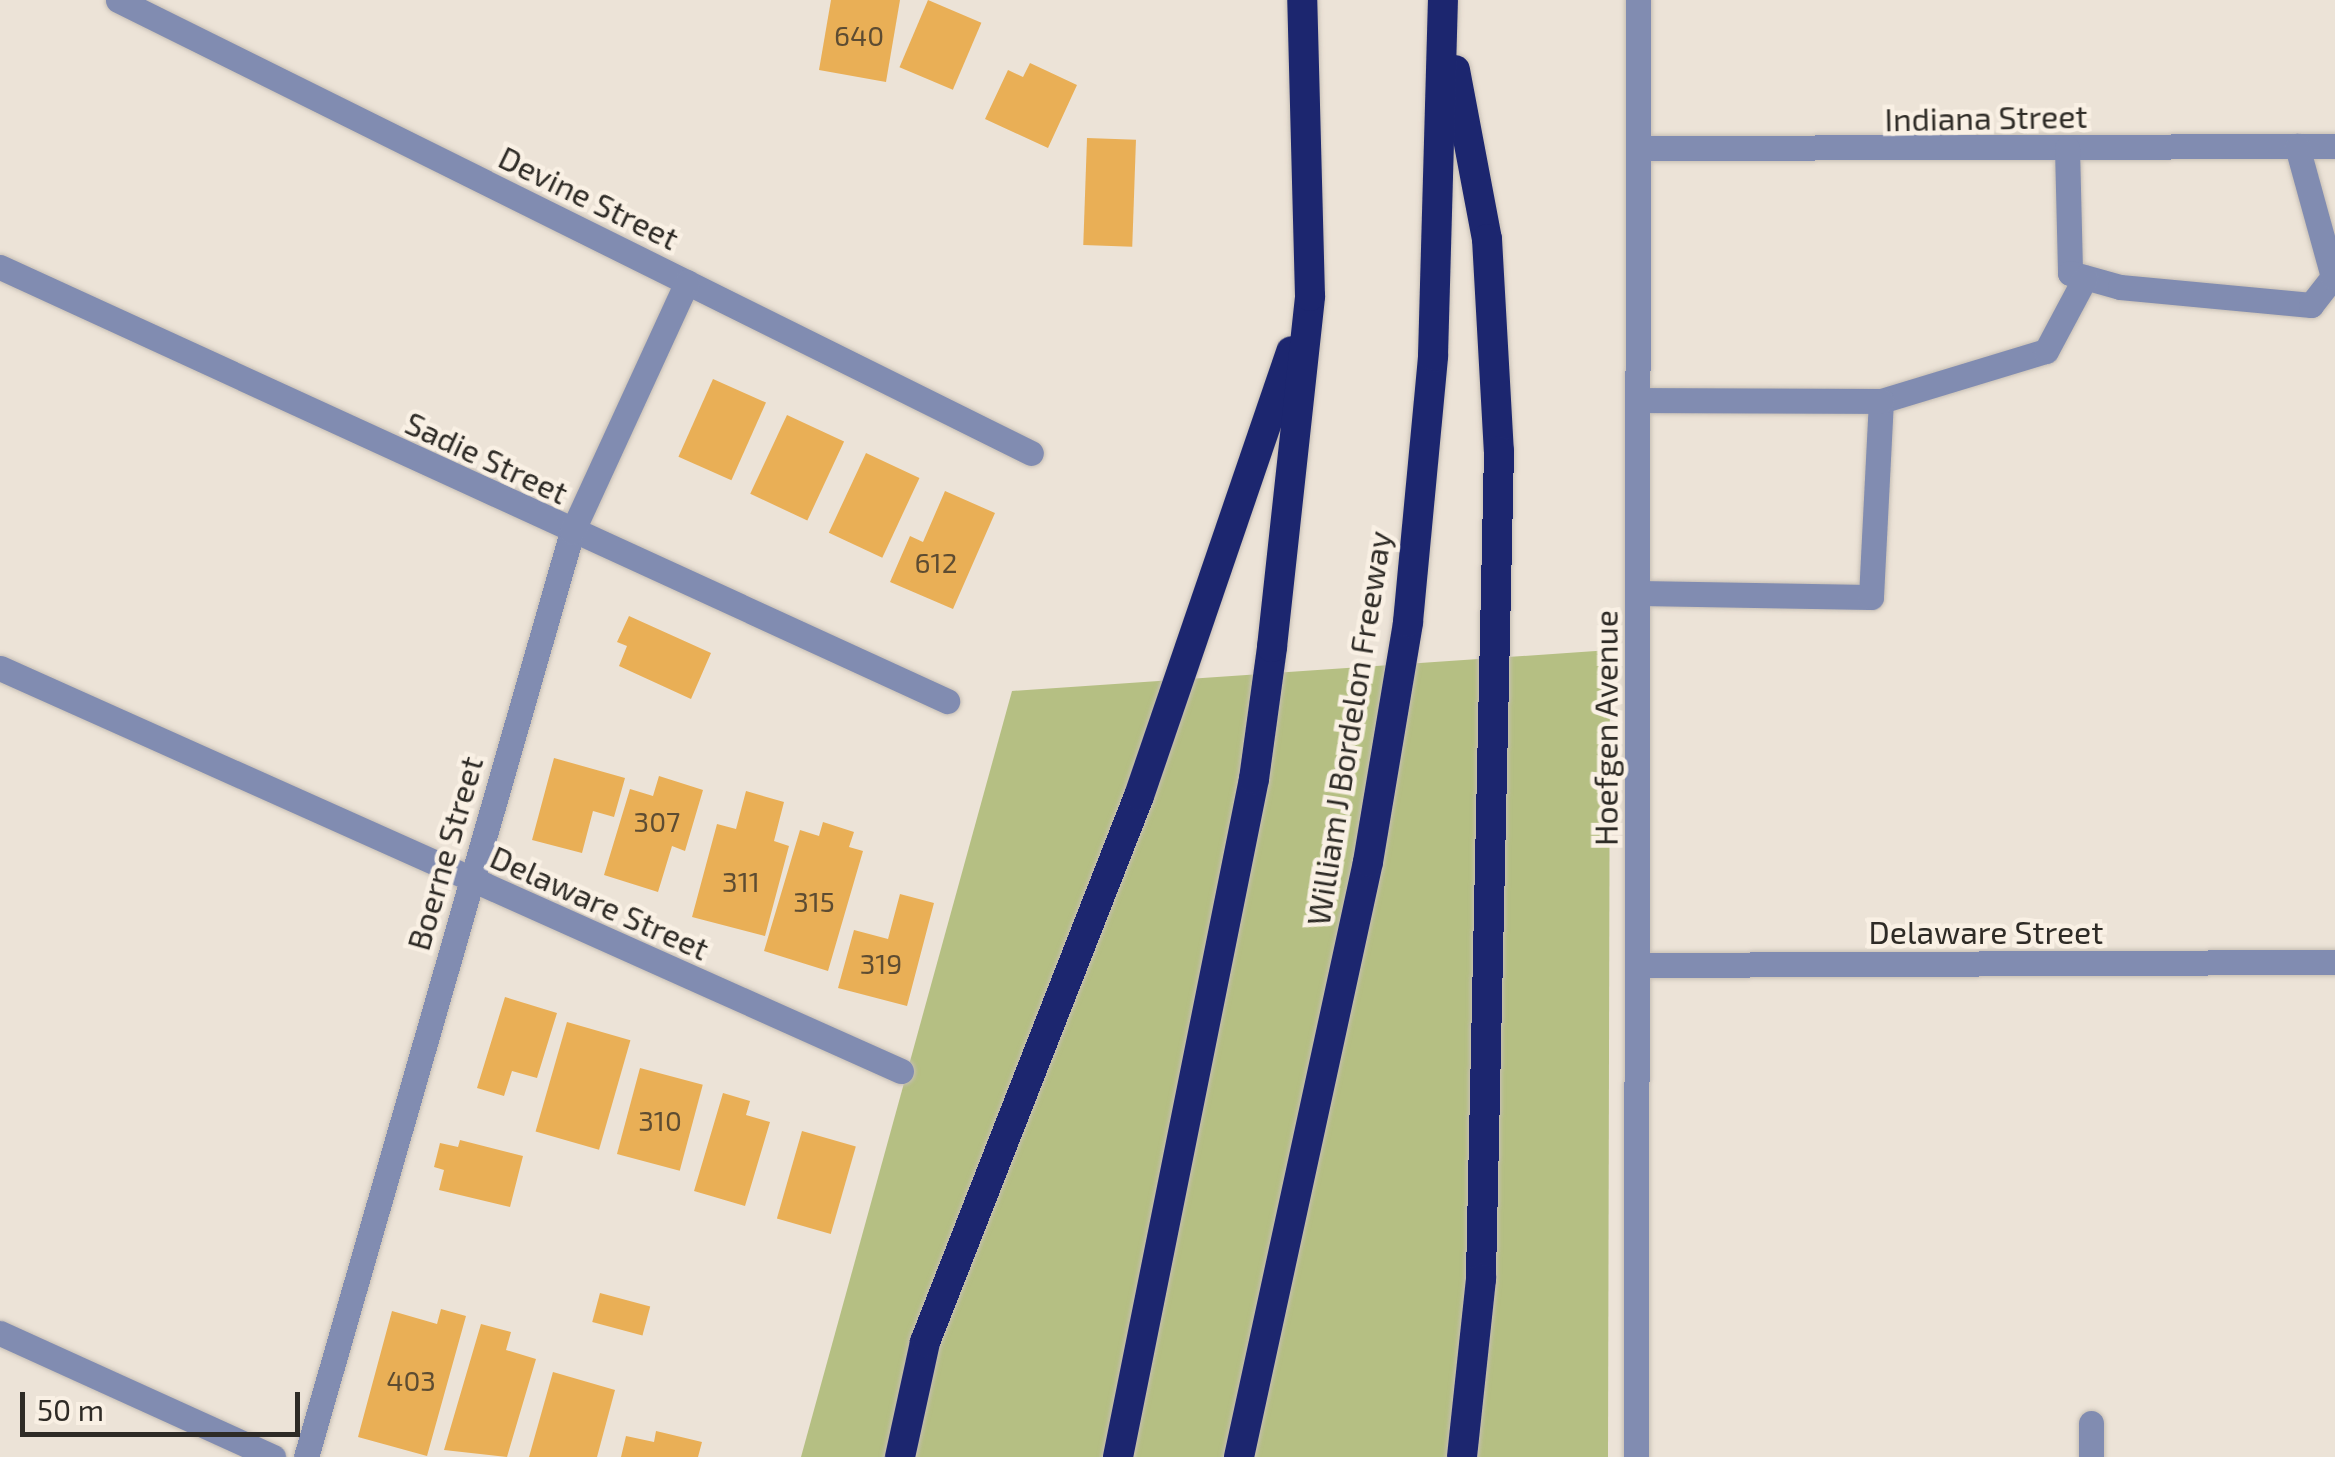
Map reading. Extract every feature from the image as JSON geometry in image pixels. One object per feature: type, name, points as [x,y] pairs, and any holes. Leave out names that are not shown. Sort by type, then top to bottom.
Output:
[{"type":"highway","points":[[1118,1457],[1254,779],[1310,296],[1302,0]]},
{"type":"highway","points":[[1444,6],[1487,239],[1498,451],[1481,1279],[1462,1457]]},
{"type":"highway","name":"William J Bordelon Freeway","points":[[1239,1457],[1368,862],[1408,622],[1432,356],[1444,6]]},
{"type":"highway","points":[[900,1457],[925,1342],[1139,796],[1310,296]]},
{"type":"street","name":"Devine Street","points":[[118,0],[1031,453]]},
{"type":"street","name":"Hoefgen Avenue","points":[[1636,1457],[1638,0]]},
{"type":"street","points":[[2067,148],[2070,274],[2120,287],[2312,304],[2333,277],[2297,146]]},
{"type":"street","name":"Indiana Street","points":[[1638,148],[2335,146]]},
{"type":"street","name":"Sadie Street","points":[[0,267],[948,701]]},
{"type":"street","points":[[1638,400],[1881,401],[2046,351],[2085,278]]},
{"type":"street","name":"Boerne Street","points":[[306,1457],[572,532],[687,282]]},
{"type":"street","points":[[1638,594],[1871,597],[1881,401]]},
{"type":"street","name":"Delaware Street","points":[[0,668],[900,1071]]},
{"type":"street","name":"Delaware Street","points":[[1637,964],[2335,962]]},
{"type":"street","points":[[0,1333],[273,1457]]},
{"type":"street","points":[[2090,1423],[2091,1457]]},
{"type":"green space","points":[[1610,650],[1608,1457],[801,1457],[1012,691]]},
{"type":"building","points":[[831,0],[900,0],[886,82],[819,70]]},
{"type":"building","points":[[928,0],[981,23],[953,90],[899,67]]},
{"type":"building","points":[[1030,63],[1077,85],[1048,148],[985,119],[1008,70],[1023,77]]},
{"type":"building","points":[[1087,138],[1136,140],[1132,247],[1083,245]]},
{"type":"building","points":[[713,379],[766,403],[731,480],[678,457]]},
{"type":"building","points":[[787,415],[844,442],[807,520],[750,494]]},
{"type":"building","points":[[866,453],[919,478],[882,558],[829,533]]},
{"type":"building","points":[[945,491],[995,513],[953,609],[890,582],[910,536],[923,542]]},
{"type":"building","points":[[629,616],[711,653],[691,699],[619,666],[627,646],[617,642]]},
{"type":"building","points":[[554,758],[625,778],[614,817],[593,811],[582,853],[532,840]]},
{"type":"building","points":[[659,776],[703,790],[685,851],[672,846],[658,892],[604,875],[630,789],[653,796]]},
{"type":"building","points":[[746,791],[784,802],[774,841],[789,846],[765,936],[692,917],[717,824],[736,829]]},
{"type":"building","points":[[823,822],[854,832],[849,847],[863,851],[828,971],[764,951],[800,830],[819,836]]},
{"type":"building","points":[[900,894],[934,903],[907,1006],[838,988],[854,930],[888,939]]},
{"type":"building","points":[[505,997],[557,1013],[537,1078],[512,1071],[504,1096],[477,1088]]},
{"type":"building","points":[[567,1022],[630,1040],[599,1150],[536,1132]]},
{"type":"building","points":[[640,1068],[703,1085],[680,1171],[617,1154]]},
{"type":"building","points":[[723,1093],[750,1101],[746,1115],[770,1122],[745,1206],[694,1191]]},
{"type":"building","points":[[802,1131],[856,1146],[831,1234],[777,1218]]},
{"type":"building","points":[[460,1140],[523,1156],[510,1207],[439,1190],[444,1170],[434,1167],[440,1143],[458,1147]]},
{"type":"building","points":[[600,1293],[650,1306],[642,1335],[592,1322]]},
{"type":"building","points":[[441,1309],[466,1316],[427,1456],[358,1437],[392,1311],[437,1324]]},
{"type":"building","points":[[481,1324],[511,1332],[506,1350],[536,1359],[507,1457],[444,1450]]},
{"type":"building","points":[[553,1372],[615,1390],[597,1457],[529,1457]]},
{"type":"building","points":[[656,1431],[702,1442],[698,1457],[621,1457],[626,1436],[654,1442]]}]
